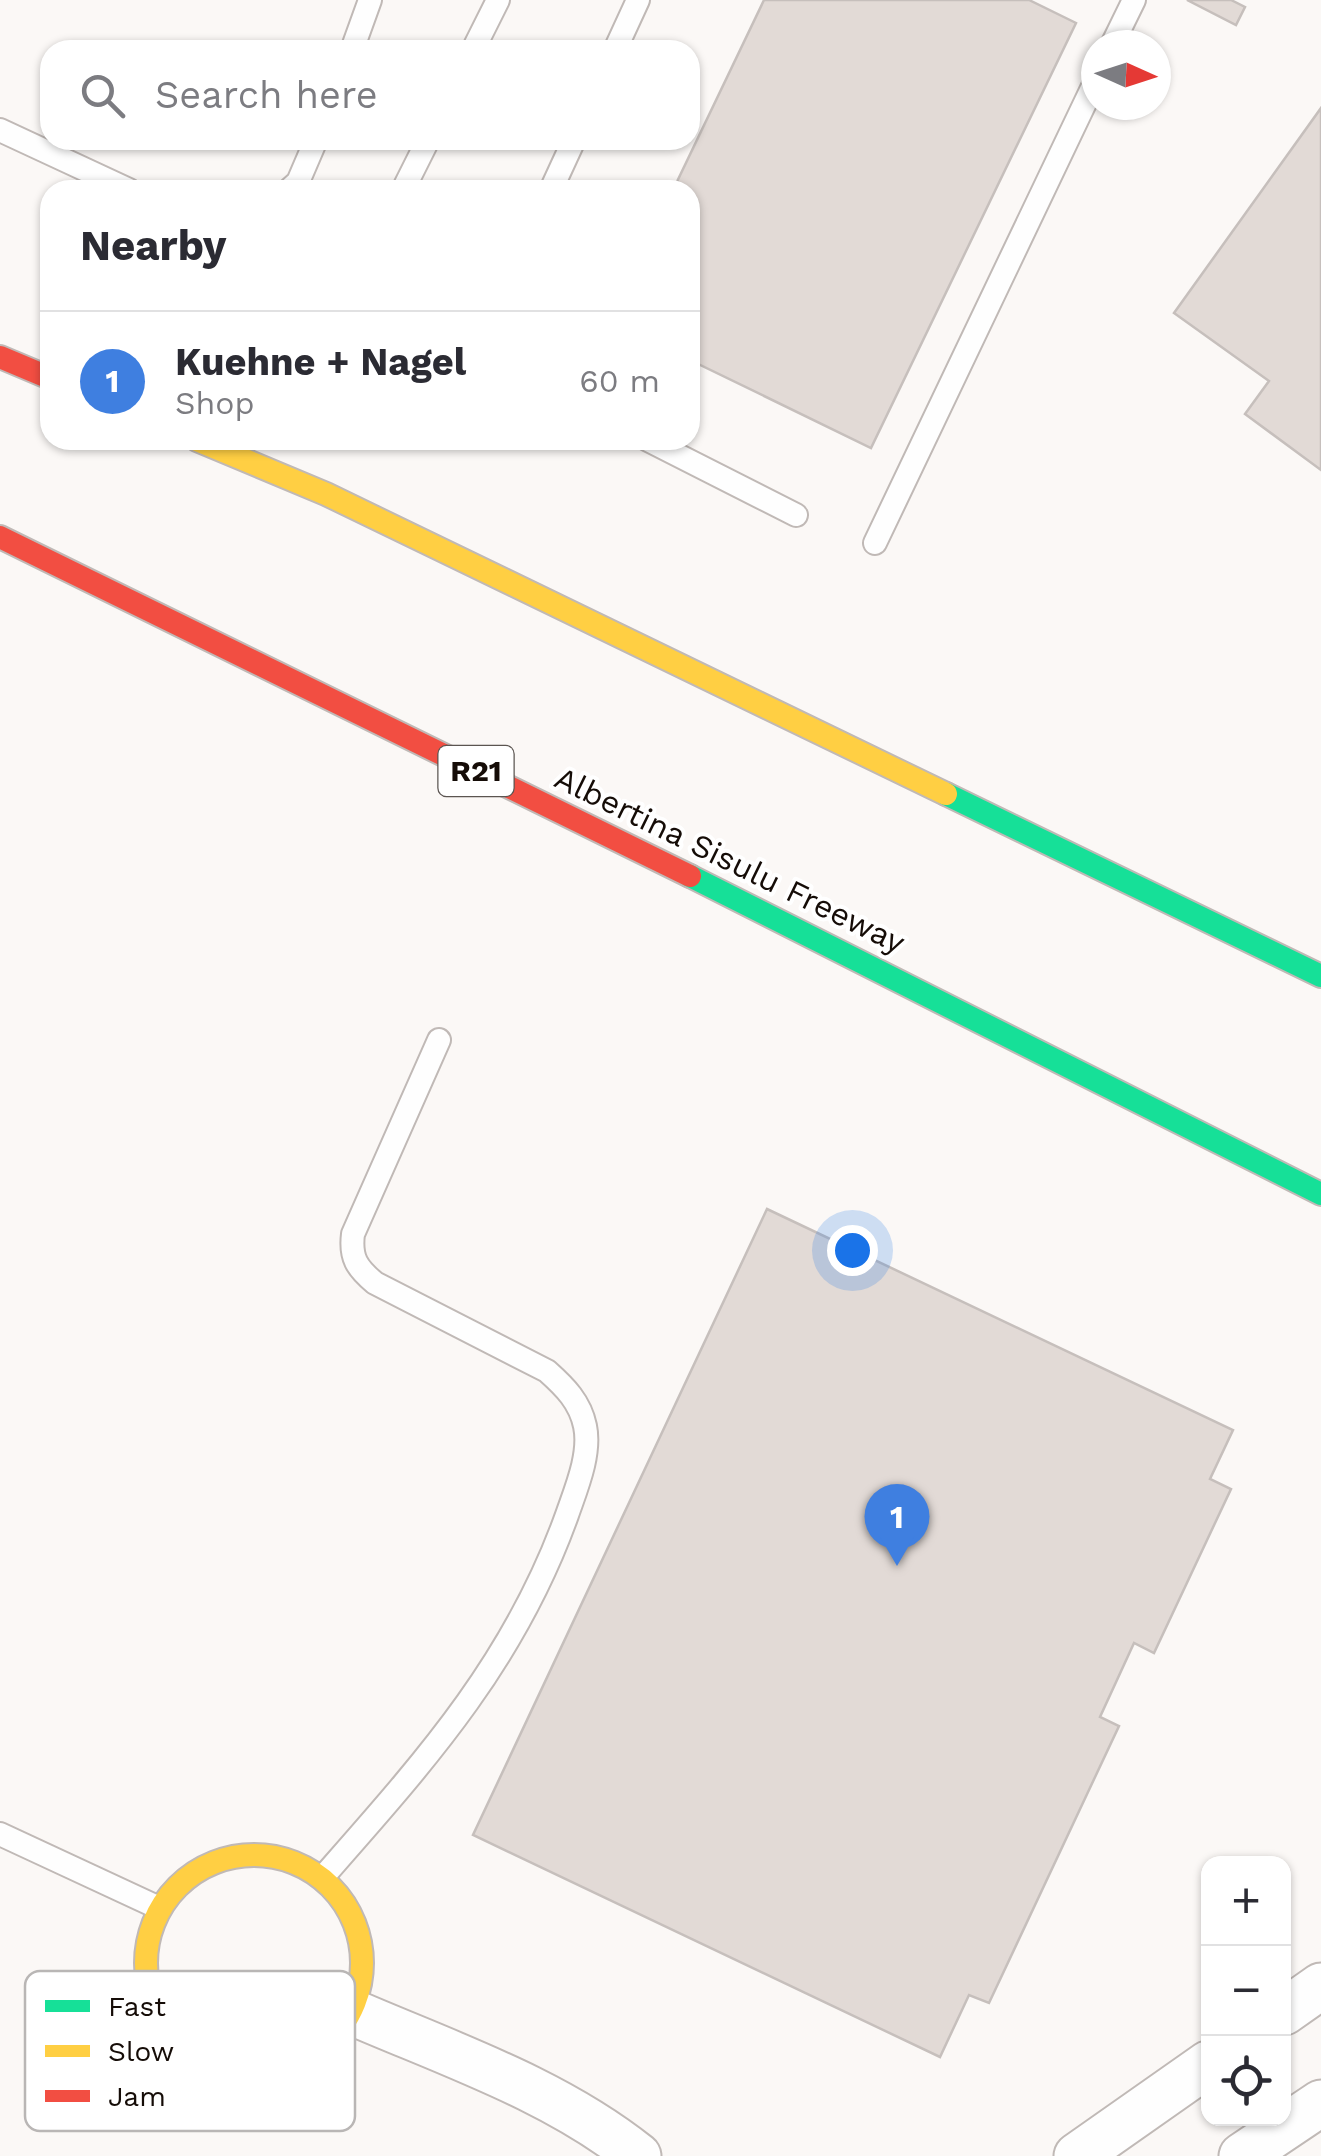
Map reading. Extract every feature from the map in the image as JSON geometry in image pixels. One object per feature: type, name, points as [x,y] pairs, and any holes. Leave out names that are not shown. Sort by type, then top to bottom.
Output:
[{"type":"main road","points":[[0,357],[40,374]]},
{"type":"main road","points":[[221,450],[326,494],[1321,976]]},
{"type":"main road","name":"Albertina Sisulu Freeway","points":[[0,538],[953,1005],[1321,1194]]},
{"type":"main road","points":[[146,1971],[157,1908],[190,1876],[221,1860],[256,1854],[291,1860],[322,1878],[347,1905],[361,1940],[362,1977],[355,2002]]},
{"type":"street","points":[[1291,2007],[1321,1986]]},
{"type":"street","points":[[355,2013],[536,2092],[599,2125],[638,2156]]},
{"type":"street","points":[[1077,2156],[1201,2069]]},
{"type":"street","points":[[1242,2156],[1321,2103]]},
{"type":"lane","points":[[356,40],[370,0]]},
{"type":"lane","points":[[478,40],[498,0]]},
{"type":"lane","points":[[620,40],[638,0]]},
{"type":"lane","points":[[1119,30],[1134,0]]},
{"type":"lane","points":[[875,543],[1081,111]]},
{"type":"lane","points":[[0,130],[40,149]]},
{"type":"lane","points":[[43,150],[108,180]]},
{"type":"lane","points":[[299,180],[312,150]]},
{"type":"lane","points":[[407,180],[423,150]]},
{"type":"lane","points":[[556,180],[569,150]]},
{"type":"lane","points":[[668,450],[796,514]]},
{"type":"lane","points":[[322,1878],[443,1740],[504,1649],[548,1566],[584,1457],[586,1430],[579,1406],[566,1387],[547,1371],[375,1282],[358,1270],[351,1251],[354,1234],[440,1040]]},
{"type":"lane","points":[[0,1834],[157,1908]]},
{"type":"building","points":[[764,0],[1029,0],[1076,23],[871,448],[700,365],[700,180],[678,180],[692,150],[700,150],[700,134]]},
{"type":"building","points":[[1187,0],[1231,0],[1245,7],[1236,25]]},
{"type":"building","points":[[1321,108],[1321,470],[1245,414],[1269,381],[1174,313]]},
{"type":"building","points":[[767,1209],[1233,1430],[1210,1479],[1231,1489],[1154,1653],[1134,1643],[1100,1717],[1119,1726],[989,2003],[969,1995],[940,2057],[473,1835]]},
{"type":"traffic: fast","points":[[946,794],[1321,976]]},
{"type":"traffic: fast","points":[[690,876],[1321,1194]]},
{"type":"traffic: slow","points":[[221,450],[326,494],[946,794]]},
{"type":"traffic: slow","points":[[147,1971],[148,1942],[154,1922],[177,1886],[213,1863],[254,1855],[295,1863],[331,1886],[354,1922],[362,1963]]},
{"type":"traffic: slow","points":[[355,2001],[362,1963]]},
{"type":"traffic: jam","points":[[0,357],[40,374]]},
{"type":"traffic: jam","points":[[0,537],[690,876]]},
{"type":"place","name":"Kuehne + Nagel","points":[[897,1566]]}]
